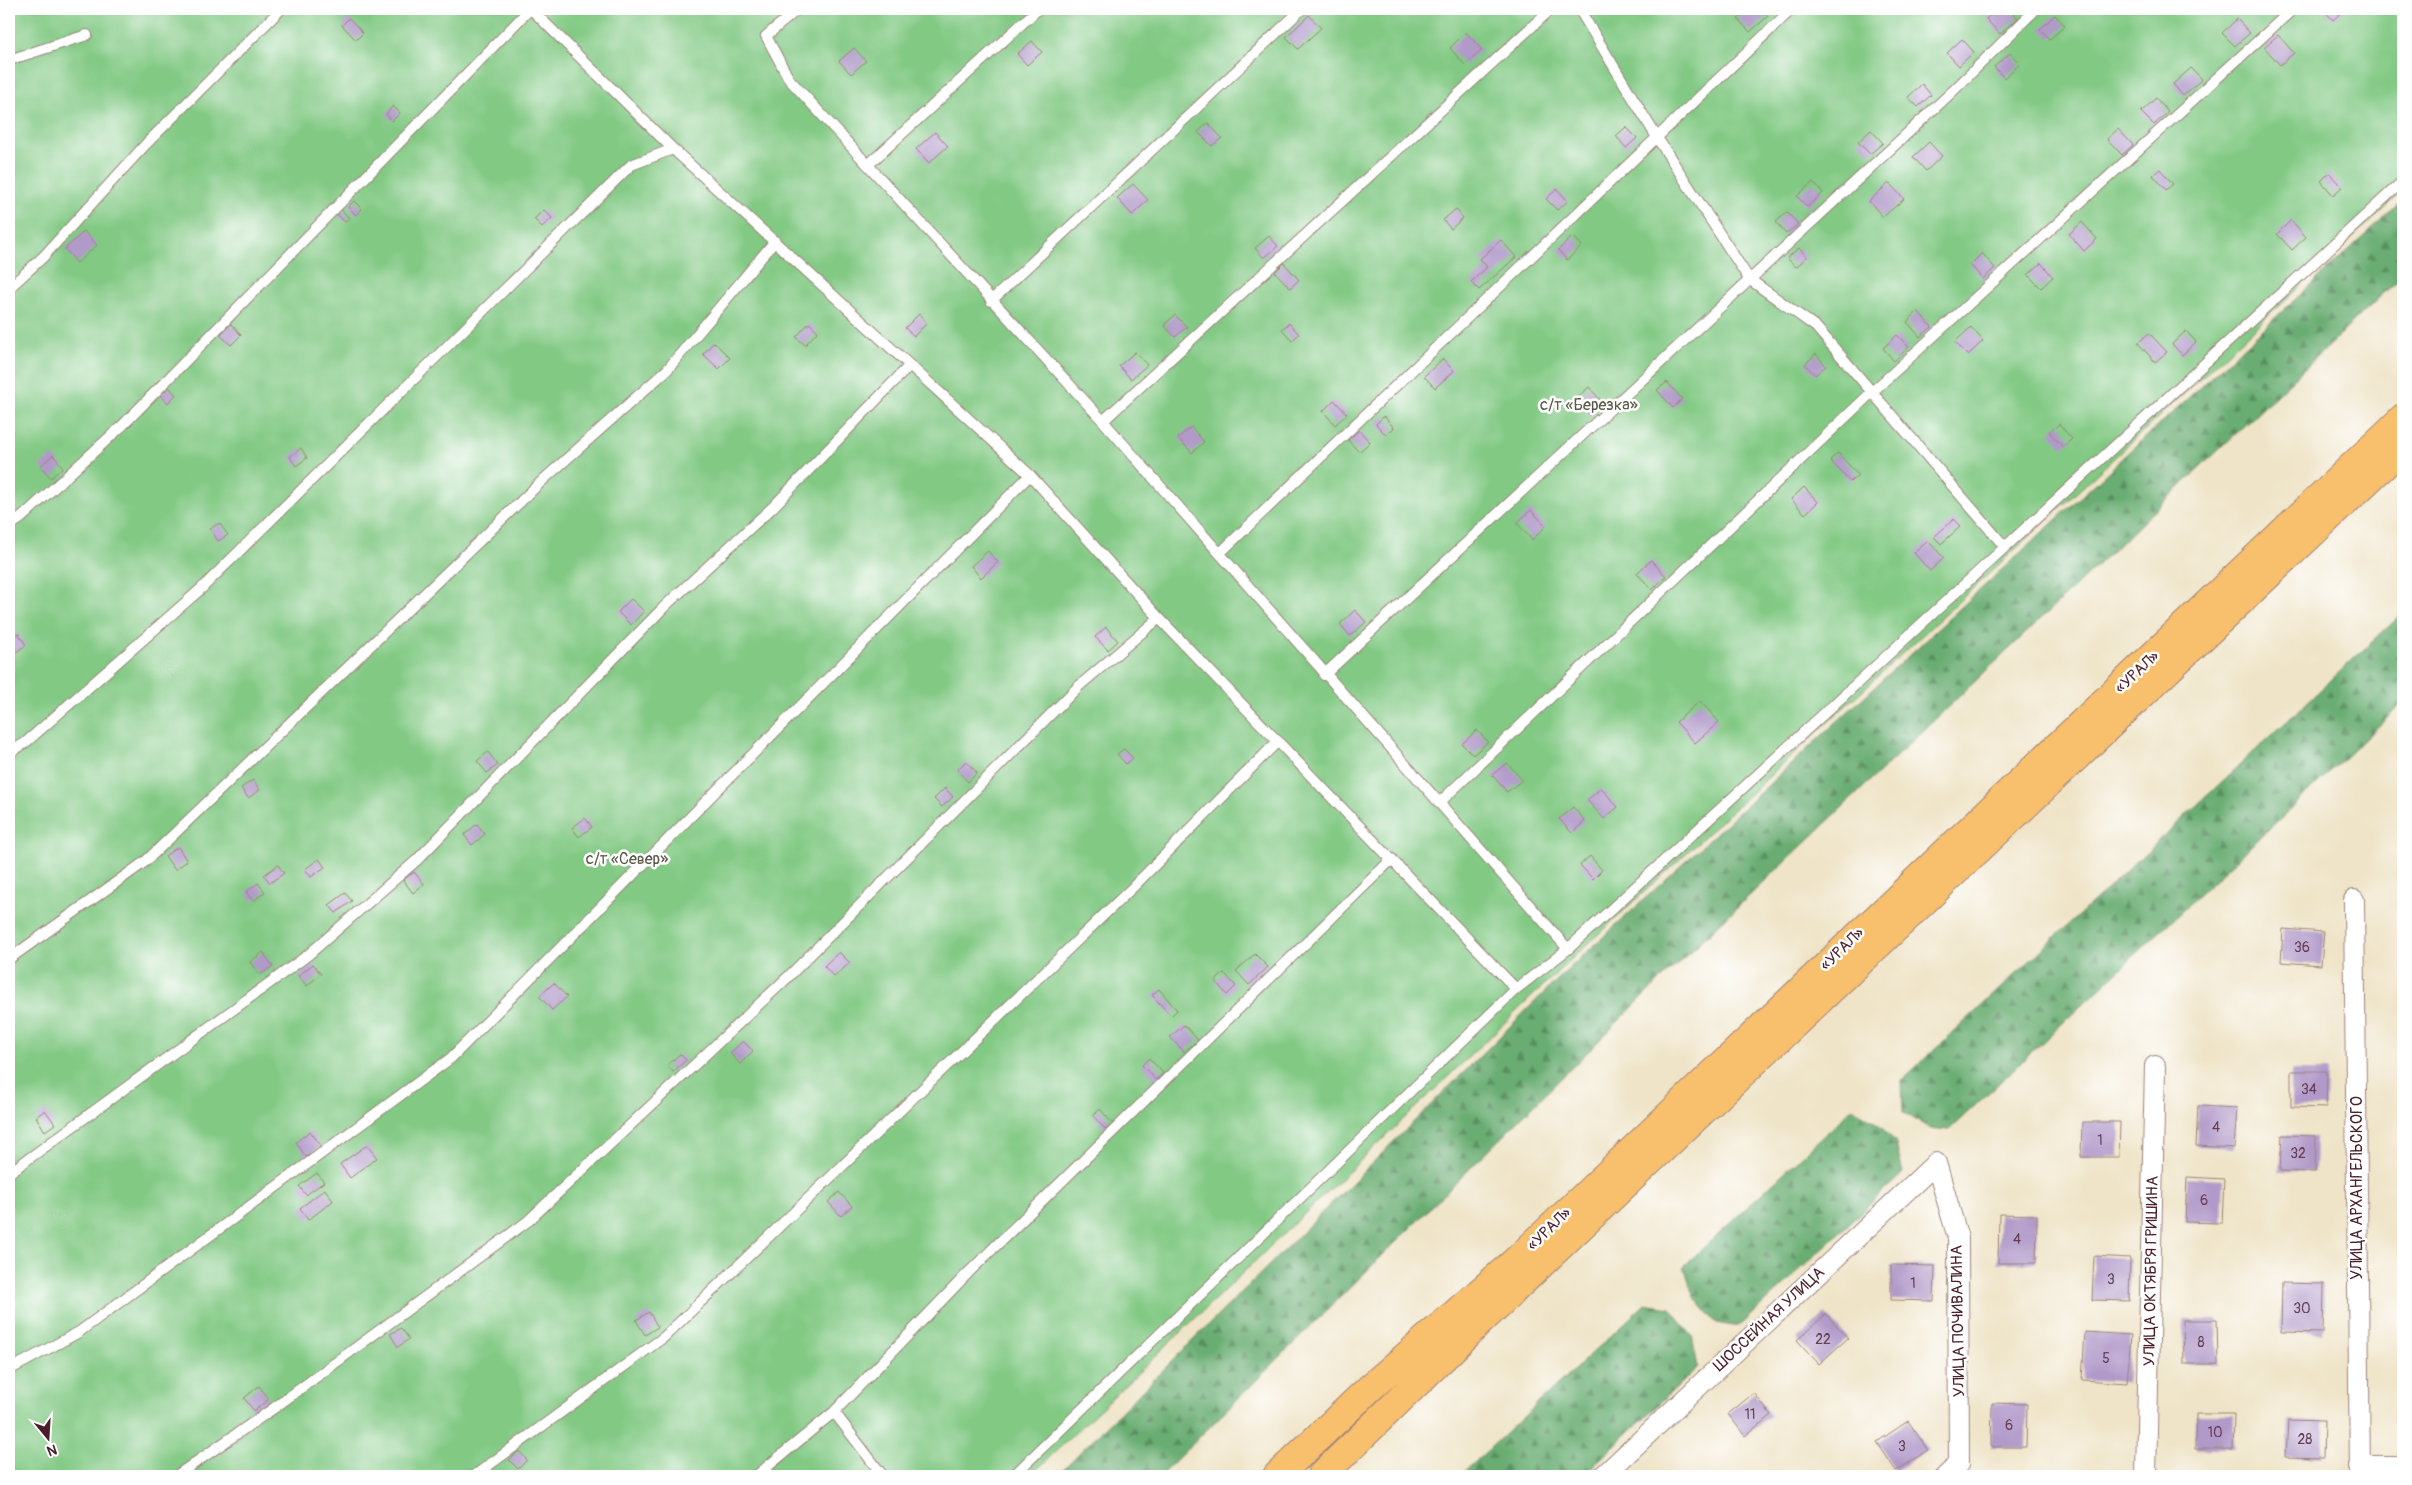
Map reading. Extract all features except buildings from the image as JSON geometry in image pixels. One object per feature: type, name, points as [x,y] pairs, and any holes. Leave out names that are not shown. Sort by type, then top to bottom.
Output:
[{"type":"highway","name":"«УРАЛ»","points":[[1277,1476],[1371,1387],[1520,1258],[2403,418]]},
{"type":"highway","name":"«УРАЛ»","points":[[1321,1476],[1480,1322],[2403,447]]},
{"type":"street","name":"УЛИЦА АРХАНГЕЛЬСКОГО","points":[[2354,900],[2360,1471]]},
{"type":"street","name":"УЛИЦА ОКТЯБРЯ ГРИШИНА","points":[[2146,1476],[2155,1066]]},
{"type":"street","name":"ШОССЕЙНАЯ УЛИЦА","points":[[1603,1476],[1936,1163]]},
{"type":"street","name":"УЛИЦА ПОЧИВАЛИНА","points":[[1936,1163],[1958,1238],[1960,1464],[1946,1476]]},
{"type":"street","points":[[2360,1471],[2403,1466]]},
{"type":"lane","points":[[9,288],[43,257],[145,145],[280,9]]},
{"type":"lane","points":[[9,526],[21,518],[123,426],[531,9],[673,149],[1030,476],[1158,618],[1516,989]]},
{"type":"lane","points":[[798,9],[766,36],[789,79],[1103,421],[1324,675],[1568,949]]},
{"type":"lane","points":[[868,165],[1038,9]]},
{"type":"lane","points":[[991,301],[1302,9]]},
{"type":"lane","points":[[1103,421],[1551,9]]},
{"type":"lane","points":[[1579,9],[1656,136],[1749,279],[1816,327],[2005,547]]},
{"type":"lane","points":[[1220,554],[1656,136],[1792,9]]},
{"type":"lane","points":[[1324,675],[1953,91],[2036,9]]},
{"type":"lane","points":[[1439,803],[1871,393],[2293,9]]},
{"type":"lane","points":[[9,60],[87,35]]},
{"type":"lane","points":[[9,754],[25,743],[202,588],[630,166],[673,149]]},
{"type":"lane","points":[[1013,1476],[1516,989],[1568,949],[2403,181]]},
{"type":"lane","points":[[9,959],[146,862],[543,480],[667,370],[775,241]]},
{"type":"lane","points":[[9,1173],[308,955],[417,860],[666,605],[773,507],[910,366]]},
{"type":"lane","points":[[9,1370],[79,1332],[450,1058],[1030,476]]},
{"type":"lane","points":[[176,1476],[274,1408],[528,1221],[787,978],[1079,686],[1158,618]]},
{"type":"lane","points":[[474,1476],[664,1337],[1133,887],[1278,741]]},
{"type":"lane","points":[[756,1476],[834,1412],[968,1273],[1392,859]]},
{"type":"lane","points":[[834,1412],[883,1476]]},
{"type":"green space","name":"с/т «Север»","points":[[9,9],[2403,9],[2403,191],[1565,965],[1030,1476],[9,1476]]},
{"type":"green space","points":[[2403,200],[2403,275],[1648,992],[1160,1476],[1056,1476],[1561,976]]},
{"type":"green space","points":[[2403,613],[2403,703],[1949,1130],[1929,1128],[1903,1112],[1902,1080]]},
{"type":"green space","points":[[1853,1108],[1878,1124],[1895,1141],[1903,1173],[1739,1327],[1716,1323],[1694,1297],[1684,1266]]},
{"type":"green space","points":[[1645,1304],[1670,1308],[1692,1336],[1698,1367],[1582,1476],[1460,1476]]},
{"type":"park label","name":"с/т «Березка»","points":[[1589,405]]}]
